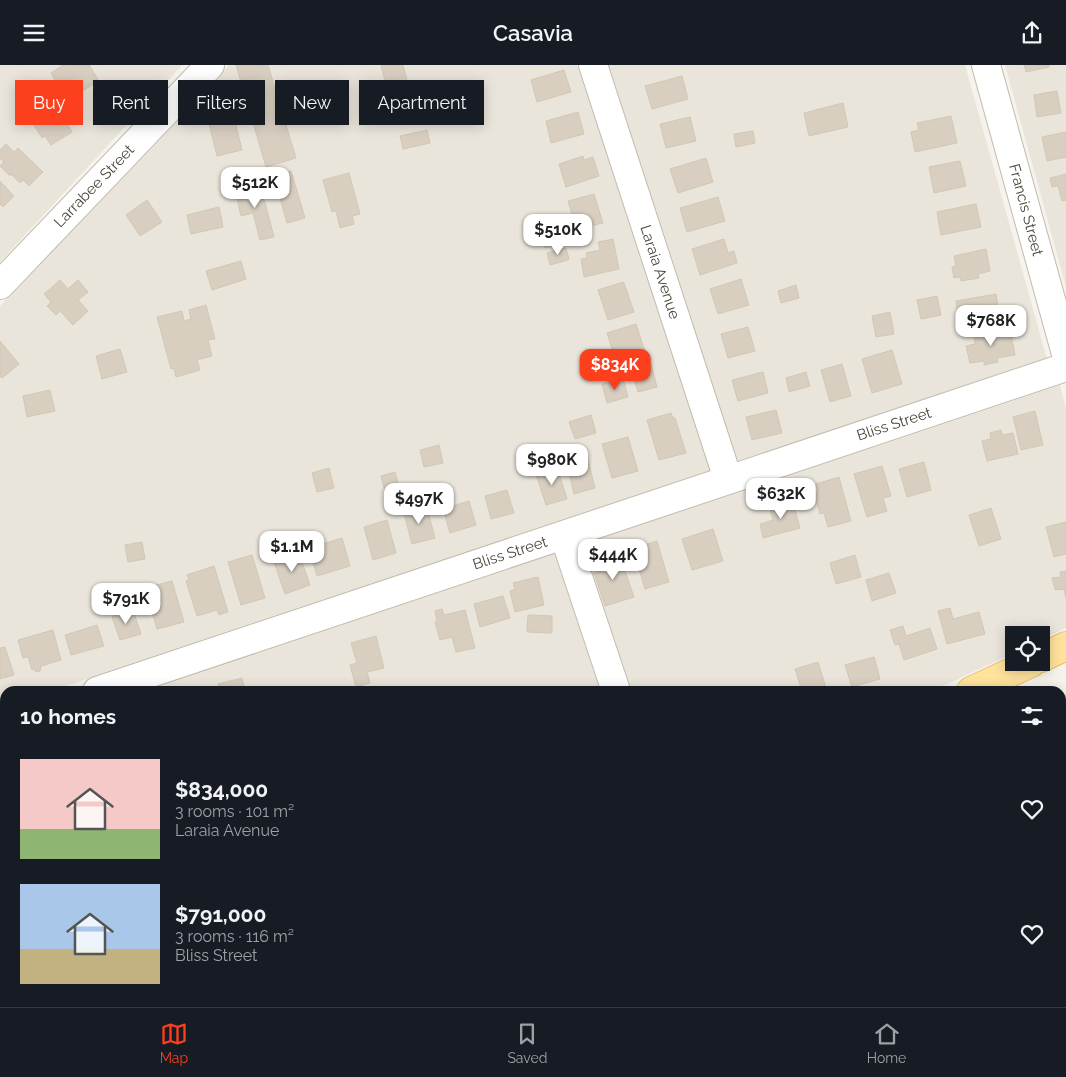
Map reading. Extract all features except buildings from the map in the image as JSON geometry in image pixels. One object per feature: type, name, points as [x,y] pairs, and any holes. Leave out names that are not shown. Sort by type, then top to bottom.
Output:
[{"type":"main road","points":[[1050,654],[1066,646]]},
{"type":"main road","points":[[982,686],[1015,671]]},
{"type":"street","name":"Larrabee Street","points":[[0,285],[210,65]]},
{"type":"street","name":"Laraia Avenue","points":[[593,65],[728,479]]},
{"type":"street","name":"Francis Street","points":[[986,65],[1066,354]]},
{"type":"street","name":"Bliss Street","points":[[111,686],[1066,367]]},
{"type":"street","points":[[564,535],[614,686]]},
{"type":"shaded area","points":[[0,65],[182,65],[168,80],[93,80],[93,125],[127,125],[0,262]]},
{"type":"shaded area","points":[[229,65],[577,65],[712,470],[66,686],[0,686],[0,306],[178,119],[178,125],[265,125],[265,80],[215,80]]},
{"type":"shaded area","points":[[607,65],[965,65],[1047,359],[737,461]]},
{"type":"shaded area","points":[[1005,65],[1066,65],[1066,287]]},
{"type":"shaded area","points":[[1060,385],[1066,409],[1066,628],[1050,636],[1050,626],[1005,626],[1005,657],[943,686],[154,686]]}]
